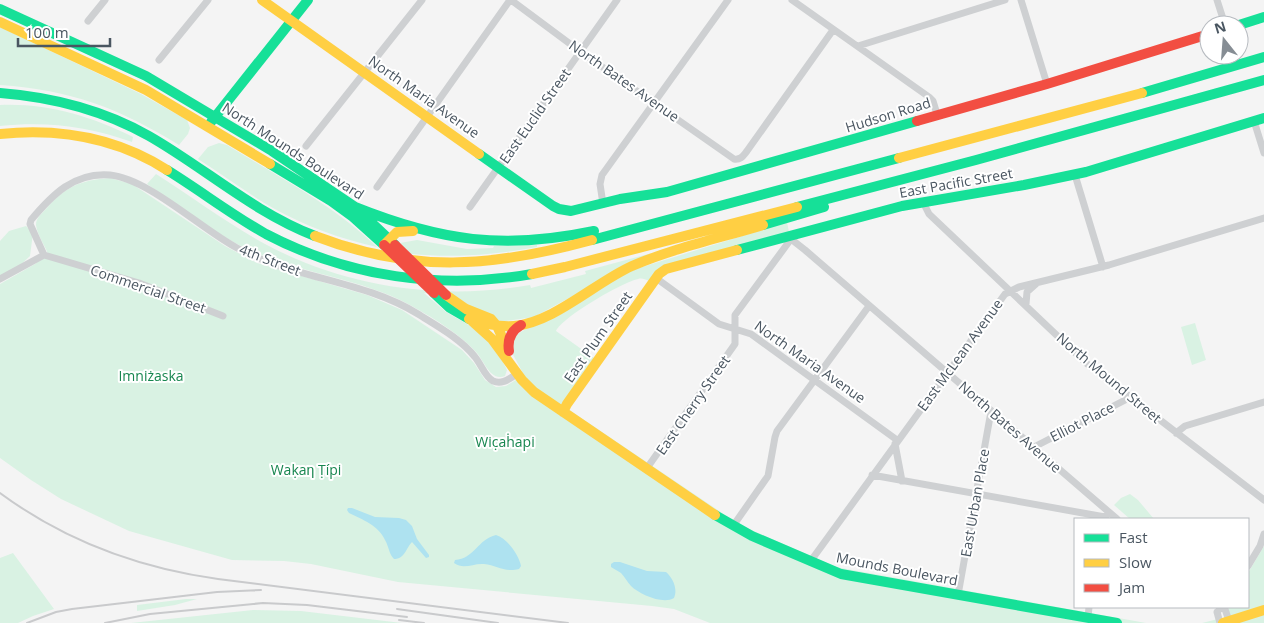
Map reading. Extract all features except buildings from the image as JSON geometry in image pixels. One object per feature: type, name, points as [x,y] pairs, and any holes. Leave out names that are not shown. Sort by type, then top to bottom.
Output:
[{"type":"main road","name":"North Maria Avenue","points":[[262,0],[553,206],[572,212]]},
{"type":"main road","points":[[207,126],[308,0]]},
{"type":"main road","name":"North Mounds Boulevard","points":[[0,9],[146,76],[272,151],[355,207],[434,294],[450,308],[469,319],[492,339],[517,374]]},
{"type":"main road","points":[[1249,22],[1264,17]]},
{"type":"main road","name":"North Mounds Boulevard","points":[[0,22],[146,90],[331,201],[389,243],[446,295],[463,307],[490,318],[497,326]]},
{"type":"main road","name":"Hudson Road","points":[[572,212],[620,199],[668,192],[1047,84],[1199,37]]},
{"type":"main road","points":[[0,93],[56,100],[104,114],[147,135],[260,209],[314,236],[372,254],[442,264],[495,262],[548,252],[1129,97],[1264,57]]},
{"type":"main road","points":[[0,134],[58,133],[86,137],[113,144],[151,160],[260,230],[306,252],[382,275],[430,281],[458,282],[489,280],[564,267],[934,171],[1264,80]]},
{"type":"main road","points":[[0,100],[56,100]]},
{"type":"main road","name":"East Pacific Street","points":[[656,278],[664,271],[673,267],[923,202],[1075,175],[1259,120]]},
{"type":"main road","points":[[355,207],[397,224],[425,232],[468,240],[496,242],[540,240],[568,237],[946,145]]},
{"type":"main road","points":[[509,351],[508,342],[510,334],[515,329],[548,315],[608,278],[643,262],[906,182],[934,171]]},
{"type":"main road","points":[[389,243],[395,234],[401,231],[425,232]]},
{"type":"main road","name":"East Plum Street","points":[[563,412],[656,278]]},
{"type":"main road","points":[[469,319],[497,326],[525,324]]},
{"type":"main road","points":[[497,326],[517,374]]},
{"type":"main road","name":"Mounds Boulevard","points":[[517,374],[532,391],[733,526],[810,562],[846,574],[1117,623]]},
{"type":"main road","points":[[1224,622],[1264,610]]},
{"type":"street","points":[[88,21],[105,0]]},
{"type":"street","points":[[159,60],[208,0]]},
{"type":"street","points":[[306,146],[422,0]]},
{"type":"street","points":[[378,187],[511,0]]},
{"type":"street","name":"North Bates Avenue","points":[[511,0],[581,52],[734,159],[743,156],[747,151],[833,30]]},
{"type":"street","name":"East Euclid Street","points":[[470,207],[618,0]]},
{"type":"street","points":[[603,204],[600,184],[602,175],[728,0]]},
{"type":"street","points":[[792,0],[929,97],[937,114]]},
{"type":"street","points":[[858,46],[1005,0]]},
{"type":"street","points":[[1021,0],[1047,84]]},
{"type":"street","points":[[1217,0],[1222,15]]},
{"type":"street","points":[[1259,120],[1264,153]]},
{"type":"street","name":"4th Street","points":[[44,255],[30,224],[31,220],[49,199],[62,188],[81,179],[102,175],[119,177],[145,187],[217,236],[246,253],[272,264],[374,294],[413,311],[463,345],[493,381],[504,382],[517,374]]},
{"type":"street","points":[[1075,175],[1103,267]]},
{"type":"street","name":"North Mound Street","points":[[923,202],[929,214],[1082,359],[1264,500]]},
{"type":"street","name":"East McLean Avenue","points":[[810,562],[1002,297],[1010,291],[1042,281],[1103,267],[1264,218]]},
{"type":"street","name":"North Bates Avenue","points":[[791,237],[1034,447],[1107,516]]},
{"type":"street","name":"East Cherry Street","points":[[647,468],[735,344],[736,314],[791,237]]},
{"type":"street","points":[[0,279],[44,255]]},
{"type":"street","name":"Commercial Street","points":[[44,255],[129,279],[223,316]]},
{"type":"street","name":"North Maria Avenue","points":[[656,278],[719,324],[750,334],[896,442]]},
{"type":"street","points":[[1026,304],[1028,291],[1042,281]]},
{"type":"street","points":[[733,526],[768,476],[777,432],[869,306]]},
{"type":"street","name":"Elliot Place","points":[[1034,447],[1131,397]]},
{"type":"street","points":[[1176,433],[1184,427],[1264,402]]},
{"type":"street","name":"East Urban Place","points":[[958,594],[992,412]]},
{"type":"street","points":[[896,442],[902,481]]},
{"type":"street","points":[[872,475],[1107,516]]},
{"type":"street","points":[[1249,564],[1259,549],[1264,534]]},
{"type":"street","points":[[1088,618],[1090,608]]},
{"type":"street","points":[[1222,608],[1225,609],[1224,622]]},
{"type":"green space","points":[[0,27],[141,94],[187,120],[190,128],[188,134],[179,145],[136,121],[94,103],[49,91],[0,85]]},
{"type":"green space","points":[[0,105],[35,106],[68,112],[101,123],[133,137],[132,142],[100,132],[67,126],[34,124],[0,126]]},
{"type":"green space","points":[[219,143],[227,145],[305,192],[342,218],[377,247],[324,231],[285,215],[198,159],[208,147]]},
{"type":"green space","points":[[156,174],[251,236],[296,259],[328,271],[394,287],[462,291],[496,290],[530,285],[531,288],[586,274],[585,271],[652,253],[534,317],[499,322],[455,296],[424,293],[446,312],[474,328],[485,337],[507,370],[505,376],[500,377],[491,373],[476,352],[461,338],[435,319],[408,304],[371,288],[275,260],[228,239],[147,184]]},
{"type":"green space","name":"Imniżaska","points":[[110,178],[132,184],[225,246],[257,263],[367,295],[402,310],[462,350],[474,363],[485,380],[496,387],[506,386],[524,375],[511,351],[512,337],[626,272],[787,222],[789,232],[673,263],[649,281],[638,279],[619,287],[570,317],[556,331],[594,358],[562,405],[740,525],[836,567],[1146,623],[710,623],[674,609],[652,606],[398,582],[311,564],[284,561],[232,560],[129,531],[61,499],[0,458],[0,284],[35,264],[48,254],[36,223],[39,216],[53,201],[74,186]]},
{"type":"green space","points":[[26,226],[33,233],[30,256],[14,271],[0,279],[0,241],[9,231]]},
{"type":"green space","points":[[417,240],[467,249],[493,248],[494,246],[537,245],[537,247],[490,254],[443,256],[411,254],[400,243]]},
{"type":"green space","points":[[1195,323],[1206,360],[1192,365],[1181,327]]},
{"type":"green space","points":[[1130,494],[1138,500],[1153,518],[1129,518],[1114,505],[1121,498]]},
{"type":"green space","points":[[1264,546],[1264,623],[1202,623],[1230,616],[1228,608],[1249,608],[1249,571]]},
{"type":"green space","points":[[13,553],[54,609],[18,623],[0,623],[0,558]]},
{"type":"green space","points":[[197,599],[175,605],[137,611],[137,605]]},
{"type":"green space","points":[[253,610],[301,611],[402,623],[131,623]]},
{"type":"water","points":[[348,508],[375,517],[406,520],[412,526],[417,539],[429,557],[426,558],[412,542],[401,557],[394,559],[378,530],[349,513]]},
{"type":"water","points":[[496,535],[508,543],[515,552],[521,566],[519,569],[505,569],[484,564],[461,566],[454,563],[455,560],[472,553],[485,540]]},
{"type":"water","points":[[620,562],[647,571],[666,572],[674,584],[674,598],[664,600],[651,598],[640,592],[631,586],[621,573],[611,567],[611,564]]},
{"type":"railway","points":[[0,493],[50,525],[77,538],[131,560],[160,568],[218,579],[568,623]]},
{"type":"railway","points":[[27,623],[56,612],[72,609],[217,592],[261,590]]},
{"type":"railway","points":[[105,623],[150,614],[263,603],[307,605],[407,617]]},
{"type":"railway","points":[[397,609],[498,623]]},
{"type":"railway","points":[[399,620],[424,623]]},
{"type":"traffic: fast","points":[[211,122],[308,0]]},
{"type":"traffic: fast","points":[[0,9],[146,76],[272,151],[355,207]]},
{"type":"traffic: fast","points":[[1249,22],[1264,17]]},
{"type":"traffic: fast","points":[[1142,93],[1264,57]]},
{"type":"traffic: fast","points":[[797,207],[976,160],[1264,80]]},
{"type":"traffic: fast","points":[[0,93],[39,98],[77,106],[132,127],[170,148],[271,215],[315,236]]},
{"type":"traffic: fast","points":[[737,250],[902,206],[1024,185],[1086,172],[1264,118]]},
{"type":"traffic: fast","points":[[479,154],[553,206],[571,211],[620,199],[667,192],[917,121]]},
{"type":"traffic: fast","points":[[592,240],[899,158]]},
{"type":"traffic: fast","points":[[270,164],[331,201],[353,217],[384,245]]},
{"type":"traffic: fast","points":[[167,170],[266,234],[297,249],[329,261],[362,270],[429,280],[464,281],[532,274]]},
{"type":"traffic: fast","points":[[355,207],[416,228],[444,235],[473,239],[501,241],[531,240],[594,231]]},
{"type":"traffic: fast","points":[[763,225],[824,207]]},
{"type":"traffic: fast","points":[[358,210],[395,245]]},
{"type":"traffic: fast","points":[[434,293],[450,308],[469,319]]},
{"type":"traffic: fast","points":[[715,515],[752,536],[841,574],[1117,623]]},
{"type":"traffic: slow","points":[[262,0],[479,154]]},
{"type":"traffic: slow","points":[[0,22],[146,90],[270,164]]},
{"type":"traffic: slow","points":[[899,158],[1142,93]]},
{"type":"traffic: slow","points":[[0,134],[66,134],[87,138],[128,150],[167,170]]},
{"type":"traffic: slow","points":[[532,274],[797,207]]},
{"type":"traffic: slow","points":[[469,319],[502,326],[529,323],[559,310],[632,266],[681,249],[763,225]]},
{"type":"traffic: slow","points":[[384,245],[397,232],[413,231]]},
{"type":"traffic: slow","points":[[315,236],[351,248],[386,256],[420,261],[453,262],[487,261],[521,256],[592,240]]},
{"type":"traffic: slow","points":[[563,412],[659,274],[666,269],[737,250]]},
{"type":"traffic: slow","points":[[446,295],[466,309],[491,319],[497,326],[508,350]]},
{"type":"traffic: slow","points":[[472,321],[492,339],[522,380],[534,392],[715,515]]},
{"type":"traffic: slow","points":[[1223,623],[1264,610]]},
{"type":"traffic: jam","points":[[917,121],[1047,84],[1199,37]]},
{"type":"traffic: jam","points":[[384,245],[434,293]]},
{"type":"traffic: jam","points":[[395,245],[446,295]]},
{"type":"traffic: jam","points":[[509,351],[511,336],[521,325]]},
{"type":"park label","name":"Wic̣aḣapi","points":[[505,442]]},
{"type":"park label","name":"Waḳaƞ Ṭípi","points":[[306,470]]}]
